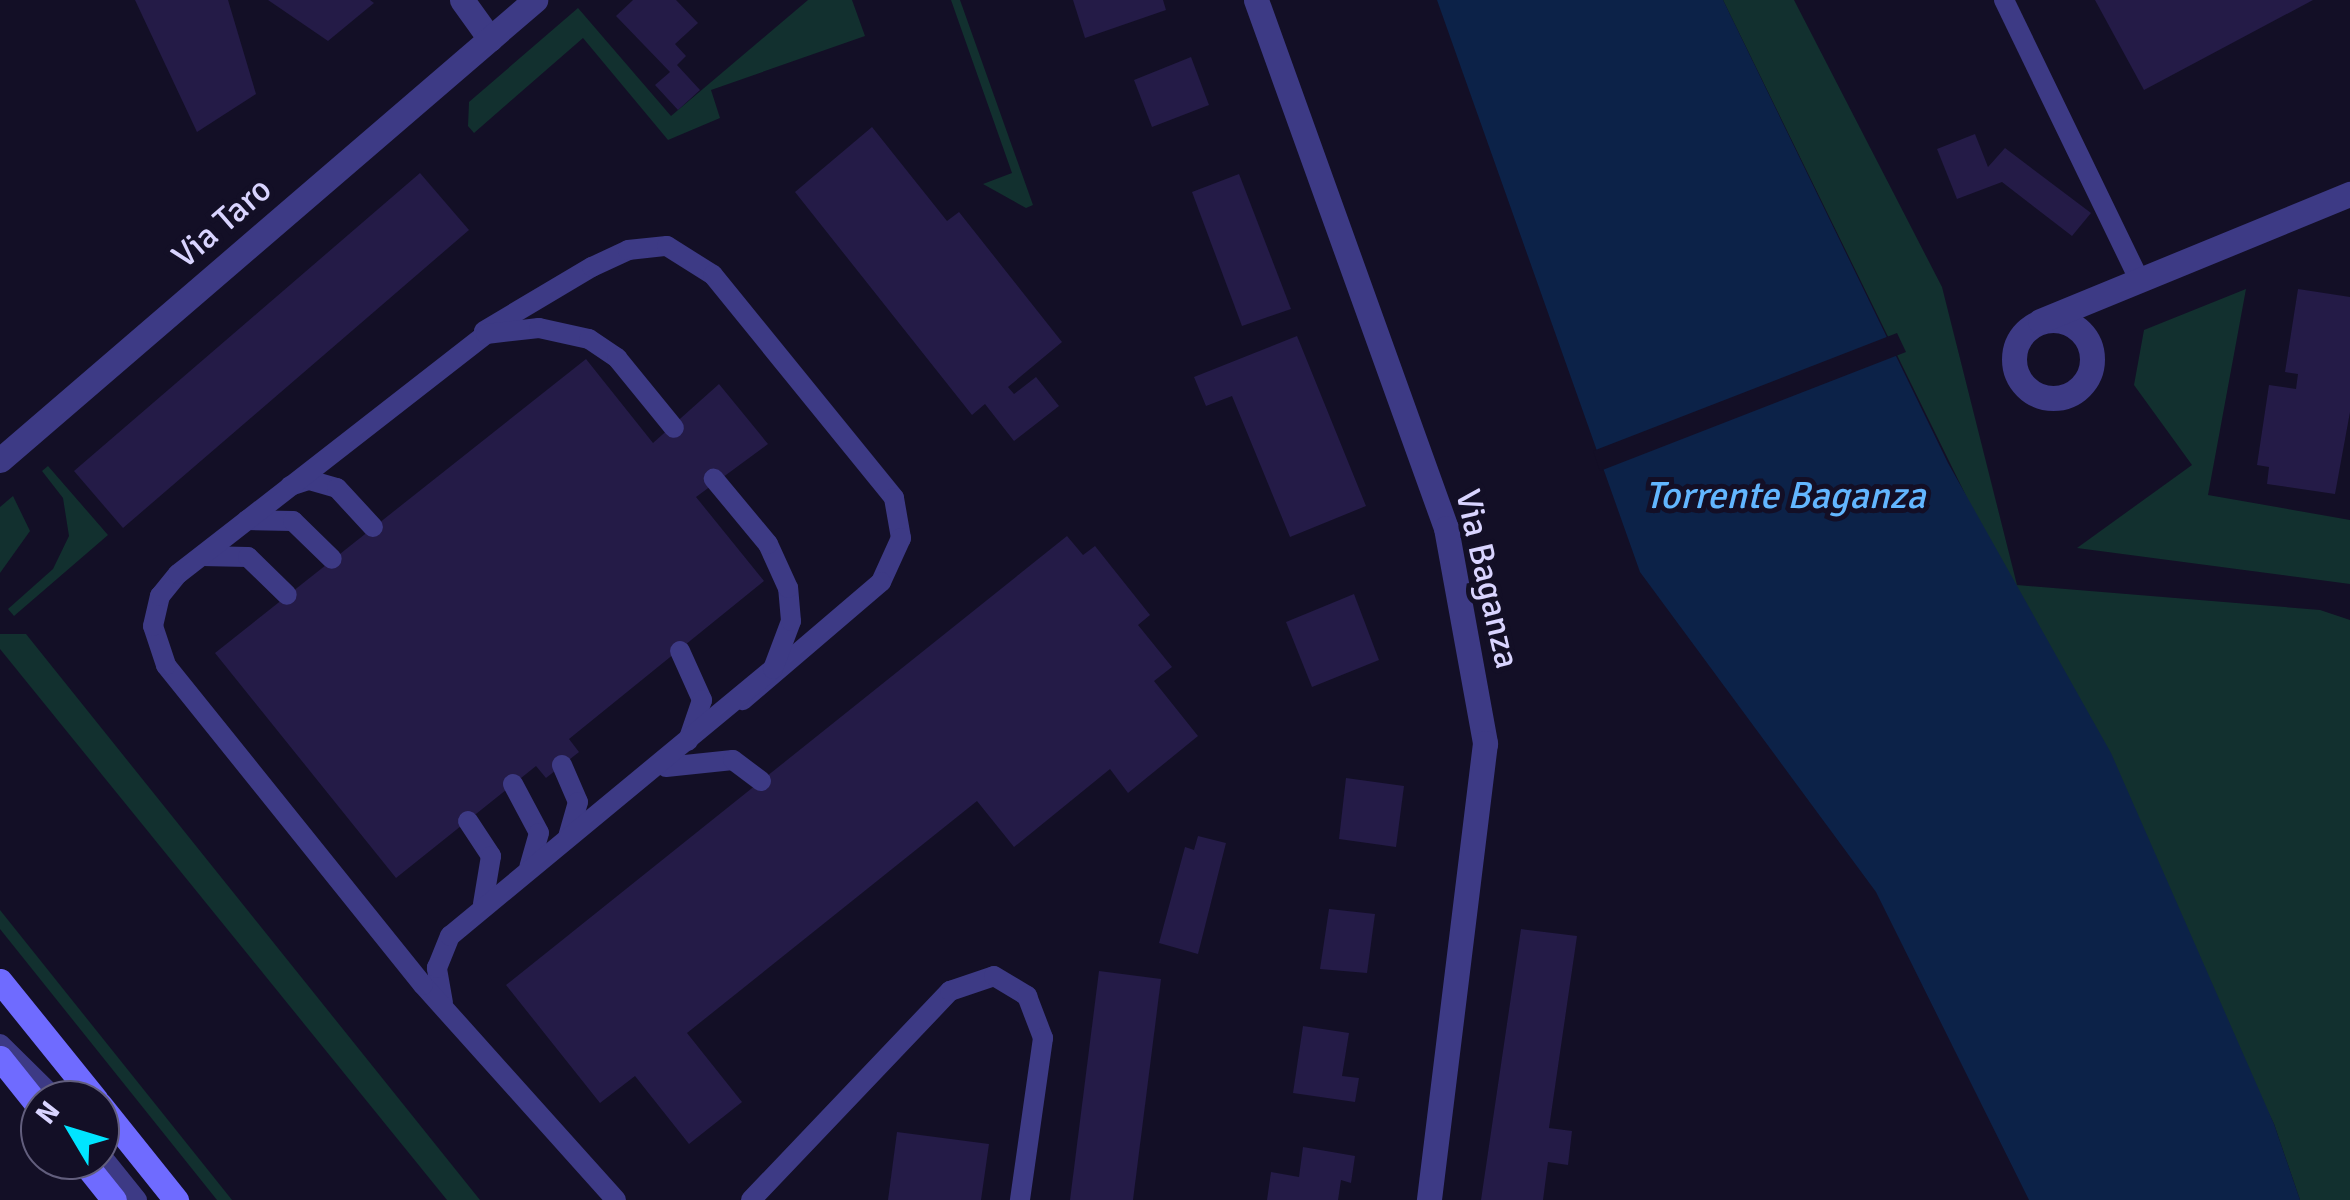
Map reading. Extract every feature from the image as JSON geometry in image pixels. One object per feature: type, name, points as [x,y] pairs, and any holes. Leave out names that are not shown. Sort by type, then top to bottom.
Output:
[{"type":"street","points":[[462,0],[490,39]]},
{"type":"street","name":"Via Taro","points":[[0,460],[535,0]]},
{"type":"street","name":"Via Baganza","points":[[1256,0],[1446,528],[1485,743],[1429,1200]]},
{"type":"street","points":[[2040,321],[2066,321],[2086,337],[2093,363],[2082,386],[2045,398],[2022,384],[2014,360],[2020,336],[2040,321],[2350,194]]},
{"type":"street","points":[[2086,337],[2129,286]]},
{"type":"street","points":[[0,981],[80,1080]]},
{"type":"street","points":[[0,1058],[20,1083]]},
{"type":"street","points":[[120,1130],[176,1200]]},
{"type":"street","points":[[98,1180],[114,1200]]},
{"type":"lane","points":[[2004,0],[2129,286]]},
{"type":"lane","points":[[454,1022],[440,995],[437,968],[450,936],[743,700],[881,582],[901,538],[894,498],[713,275],[666,246],[628,250],[592,267],[460,348],[192,562],[160,596],[158,653],[454,1022],[616,1200]]},
{"type":"lane","points":[[460,348],[507,330],[574,333],[610,352],[674,428]]},
{"type":"lane","points":[[714,479],[768,544],[791,606],[780,654],[743,700]]},
{"type":"lane","points":[[280,492],[324,482],[372,527]]},
{"type":"lane","points":[[237,526],[258,516],[294,521],[332,559]]},
{"type":"lane","points":[[192,562],[214,552],[248,556],[287,595]]},
{"type":"lane","points":[[676,753],[695,729],[702,700],[680,650]]},
{"type":"lane","points":[[642,780],[710,758],[742,763],[761,781]]},
{"type":"lane","points":[[556,848],[578,816],[577,789],[562,765]]},
{"type":"lane","points":[[513,784],[539,833],[534,858],[518,879]]},
{"type":"lane","points":[[468,821],[493,869],[488,895],[472,916]]},
{"type":"lane","points":[[760,1197],[950,991],[994,976],[1027,996],[1043,1038],[1020,1200]]},
{"type":"lane","points":[[0,998],[32,1020]]},
{"type":"lane","points":[[0,1044],[37,1080]]},
{"type":"lane","points":[[120,1179],[137,1200]]},
{"type":"green space","points":[[808,0],[852,0],[865,36],[711,90],[720,118],[668,140],[583,38],[474,133],[468,126],[469,102],[578,8],[671,116]]},
{"type":"green space","points":[[951,0],[960,0],[1033,205],[1026,208],[983,184],[1012,173]]},
{"type":"green space","points":[[1723,0],[1794,0],[1942,287],[2017,585],[2320,610],[2350,620],[2350,1200],[2300,1200],[2274,1124]]},
{"type":"green space","points":[[2246,289],[2208,495],[2350,520],[2350,584],[2077,548],[2192,465],[2134,385],[2144,330]]},
{"type":"green space","points":[[48,466],[108,535],[14,616],[8,609],[53,569],[69,536],[63,498],[42,471]]},
{"type":"green space","points":[[13,496],[30,531],[0,573],[0,507]]},
{"type":"green space","points":[[0,634],[26,634],[480,1200],[447,1200],[0,649]]},
{"type":"green space","points":[[0,910],[232,1200],[217,1200],[0,929]]},
{"type":"water","name":"Torrente Baganza","points":[[1437,0],[1723,0],[1948,463],[2111,753],[2274,1124],[2300,1200],[2029,1200],[1876,892],[1640,572]]},
{"type":"pier","points":[[1897,333],[1906,352],[1600,471],[1593,451]]},
{"type":"building","points":[[135,0],[228,0],[256,94],[197,132]]},
{"type":"building","points":[[268,0],[370,0],[374,3],[328,41]]},
{"type":"building","points":[[633,0],[676,0],[698,23],[675,44],[686,56],[677,65],[700,90],[678,110],[655,85],[670,72],[616,16]]},
{"type":"building","points":[[1073,0],[1163,0],[1166,10],[1085,38]]},
{"type":"building","points":[[2095,0],[2313,0],[2144,90]]},
{"type":"building","points":[[1191,57],[1209,105],[1152,127],[1134,80]]},
{"type":"building","points":[[872,127],[947,221],[959,212],[1062,342],[1008,387],[1014,394],[1036,377],[1059,406],[1014,441],[985,404],[972,415],[795,192]]},
{"type":"building","points":[[1975,134],[1988,167],[2005,148],[2091,213],[2072,236],[2002,182],[1957,199],[1937,149]]},
{"type":"building","points":[[420,173],[469,230],[123,528],[74,471]]},
{"type":"building","points":[[1239,174],[1291,309],[1242,326],[1192,192]]},
{"type":"building","points":[[2298,289],[2350,297],[2350,412],[2335,494],[2267,484],[2269,467],[2257,465],[2269,385],[2296,389],[2298,374],[2285,372]]},
{"type":"building","points":[[1297,336],[1366,506],[1290,537],[1232,396],[1206,406],[1194,377]]},
{"type":"building","points":[[586,359],[653,443],[719,384],[768,444],[696,497],[764,581],[569,739],[579,752],[546,778],[536,766],[396,878],[215,653]]},
{"type":"building","points":[[1067,536],[1083,555],[1095,546],[1150,615],[1138,625],[1172,667],[1154,681],[1198,736],[1128,793],[1110,769],[1014,847],[977,801],[687,1033],[742,1102],[689,1144],[635,1076],[600,1103],[506,985]]},
{"type":"building","points":[[1354,594],[1379,660],[1312,687],[1286,622]]},
{"type":"building","points":[[1346,778],[1404,786],[1396,847],[1339,839]]},
{"type":"building","points":[[1198,836],[1226,843],[1198,954],[1159,943],[1185,847],[1194,850]]},
{"type":"building","points":[[1329,909],[1375,914],[1367,973],[1320,969]]},
{"type":"building","points":[[1521,929],[1577,936],[1549,1128],[1572,1131],[1568,1165],[1548,1162],[1543,1200],[1481,1200]]},
{"type":"building","points":[[1099,971],[1161,979],[1133,1200],[1070,1200]]},
{"type":"building","points":[[1303,1026],[1349,1033],[1342,1076],[1359,1078],[1355,1102],[1293,1093]]},
{"type":"building","points":[[897,1132],[989,1144],[981,1200],[888,1200]]},
{"type":"building","points":[[1303,1147],[1355,1156],[1351,1183],[1341,1180],[1338,1200],[1267,1200],[1271,1172],[1299,1177]]}]
